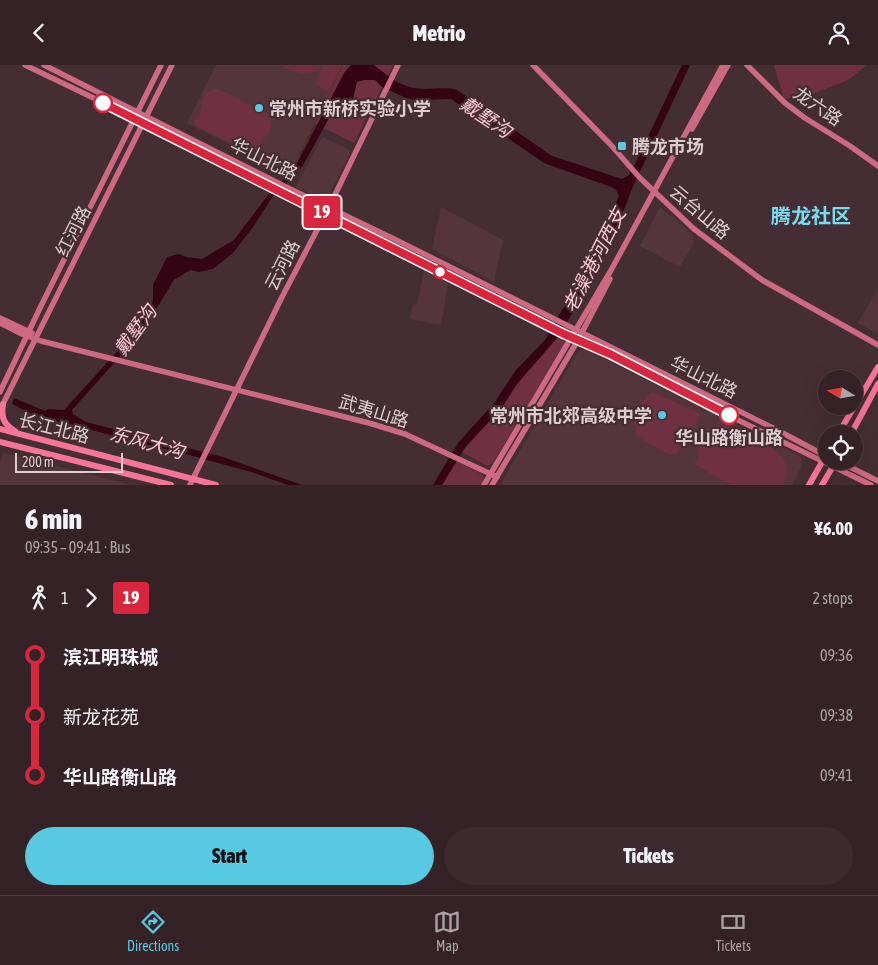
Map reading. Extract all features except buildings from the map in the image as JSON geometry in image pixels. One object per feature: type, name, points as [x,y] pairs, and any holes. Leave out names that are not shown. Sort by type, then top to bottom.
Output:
[{"type":"main road","points":[[843,425],[878,367]]},
{"type":"main road","points":[[857,425],[878,385]]},
{"type":"main road","points":[[1,407],[2,420],[8,427],[20,434]]},
{"type":"main road","name":"长江北路","points":[[0,429],[192,483],[216,485]]},
{"type":"main road","name":"长江北路","points":[[0,443],[171,485]]},
{"type":"main road","points":[[809,485],[818,469]]},
{"type":"main road","points":[[822,485],[832,470]]},
{"type":"street","name":"华山北路","points":[[25,65],[145,120],[273,184],[325,214],[574,339],[610,354],[701,402],[818,454]]},
{"type":"street","name":"华山北路","points":[[44,65],[136,116]]},
{"type":"street","name":"红河路","points":[[0,391],[162,65]]},
{"type":"street","name":"红河路","points":[[1,407],[172,65]]},
{"type":"street","name":"云河路","points":[[192,483],[206,449],[329,207],[398,65]]},
{"type":"street","name":"云台山路","points":[[533,65],[640,178],[694,229],[762,280],[878,345]]},
{"type":"street","points":[[484,485],[494,475],[579,331],[723,65]]},
{"type":"street","points":[[654,192],[728,65]]},
{"type":"street","name":"龙六路","points":[[747,65],[785,103],[878,166]]},
{"type":"street","name":"华山北路","points":[[284,190],[329,207],[779,431],[818,453]]},
{"type":"street","name":"武夷山路","points":[[0,318],[27,334]]},
{"type":"street","name":"武夷山路","points":[[0,323],[36,337],[120,360],[223,383],[236,389],[405,434],[494,475]]},
{"type":"street","name":"华山北路","points":[[847,470],[871,485]]},
{"type":"street","name":"华山北路","points":[[852,470],[878,481]]},
{"type":"street","points":[[492,485],[494,475]]},
{"type":"shaded area","name":"常州市新桥实验小学","points":[[216,65],[343,65],[290,174],[187,123]]},
{"type":"shaded area","points":[[279,65],[323,65],[313,72],[302,73]]},
{"type":"shaded area","points":[[323,65],[342,65],[329,91],[315,84]]},
{"type":"shaded area","points":[[343,65],[393,65],[354,143],[315,124]]},
{"type":"shaded area","points":[[774,65],[867,65],[848,80],[812,94],[784,99]]},
{"type":"shaded area","points":[[213,89],[223,91],[267,114],[270,119],[271,128],[259,147],[262,148],[261,150],[293,166],[290,173],[193,124],[197,116],[199,117],[203,97]]},
{"type":"shaded area","points":[[322,137],[348,149],[350,153],[329,195],[319,198],[296,187]]},
{"type":"shaded area","points":[[441,207],[503,240],[494,282],[432,249]]},
{"type":"shaded area","points":[[660,207],[692,234],[694,241],[680,267],[640,246]]},
{"type":"shaded area","points":[[424,270],[448,282],[441,325],[410,319],[413,304],[417,305]]},
{"type":"shaded area","points":[[878,289],[878,334],[858,323]]},
{"type":"shaded area","points":[[559,335],[564,339],[565,343],[493,463],[487,466],[462,452],[501,409],[517,384]]},
{"type":"shaded area","name":"常州市北郊高级中学","points":[[587,348],[632,373],[801,457],[802,465],[792,485],[500,485],[579,350]]},
{"type":"shaded area","points":[[653,392],[701,414],[677,453],[669,455],[635,435],[636,426],[627,421],[649,394]]},
{"type":"shaded area","points":[[720,425],[739,429],[776,451],[785,462],[787,469],[787,477],[783,485],[731,485],[694,464],[699,459],[698,447],[702,437],[709,429]]},
{"type":"shaded area","points":[[4,453],[131,485],[0,485],[0,461]]},
{"type":"shaded area","points":[[456,461],[482,474],[484,479],[480,485],[442,485]]},
{"type":"water","points":[[351,65],[374,65],[397,82],[418,89],[445,88],[457,90],[552,156],[622,179],[629,175],[635,164],[682,65],[690,65],[592,280],[558,337],[517,384],[501,409],[466,446],[442,485],[433,485],[458,443],[494,403],[516,370],[545,340],[562,310],[576,291],[619,196],[616,190],[611,187],[544,163],[451,99],[417,100],[406,98],[382,87],[375,80],[357,82],[353,99],[337,104],[302,167],[273,196],[233,253],[213,269],[199,272],[191,270],[174,280],[142,332],[72,410],[73,414],[86,422],[223,457],[302,485],[288,485],[251,472],[33,415],[12,404],[14,398],[45,411],[48,409],[64,410],[125,343],[149,311],[153,300],[153,285],[167,257],[179,254],[202,259],[234,240],[271,191],[293,171],[344,73]]},
{"type":"bus line","name":"19","points":[[103,103],[510,308],[610,354],[729,415]]},
{"type":"place","name":"常州市新桥实验小学","points":[[259,108]]},
{"type":"place","name":"腾龙市场","points":[[622,146]]},
{"type":"place","name":"常州市北郊高级中学","points":[[662,415]]},
{"type":"place","name":"华山路衡山路","points":[[729,415]]},
{"type":"district","name":"腾龙社区","points":[[811,215]]},
{"type":"water label","name":"戴墅沟","points":[[486,117]]},
{"type":"water label","name":"老澡港河西支","points":[[594,260]]},
{"type":"water label","name":"戴墅沟","points":[[135,330]]},
{"type":"water label","name":"东风大沟","points":[[147,442]]}]
